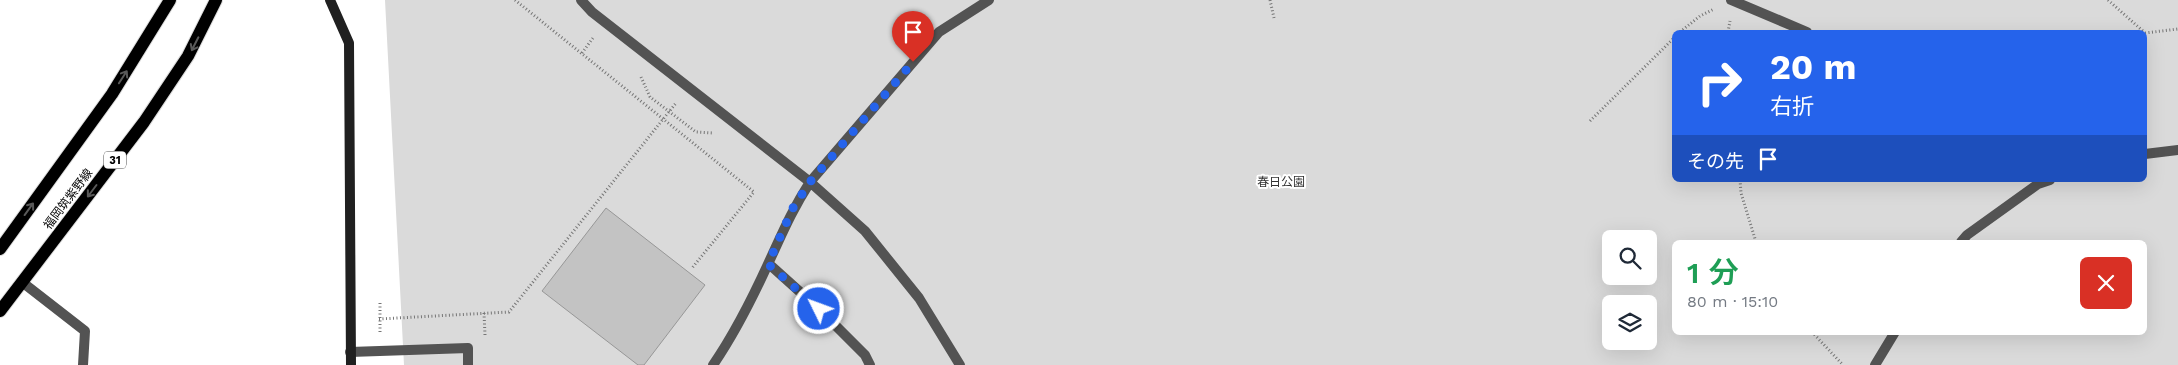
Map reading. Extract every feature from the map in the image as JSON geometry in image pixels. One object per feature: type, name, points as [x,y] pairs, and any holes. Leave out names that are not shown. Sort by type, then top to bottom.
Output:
[{"type":"main road","name":"福岡筑紫野線","points":[[0,249],[112,94],[170,0]]},
{"type":"main road","name":"福岡筑紫野線","points":[[0,311],[144,122],[188,56],[216,0]]},
{"type":"street","points":[[330,0],[348,43],[351,365]]},
{"type":"street","points":[[581,0],[592,12],[810,182],[865,231],[919,298],[960,365]]},
{"type":"street","points":[[714,365],[734,335],[793,208],[810,182],[939,32],[989,0]]},
{"type":"street","points":[[1732,0],[1802,30]]},
{"type":"street","points":[[2147,154],[2178,150]]},
{"type":"street","points":[[1963,240],[2038,184],[2044,182]]},
{"type":"street","points":[[768,264],[852,342],[865,355],[870,365]]},
{"type":"street","points":[[22,282],[85,331],[83,365]]},
{"type":"street","points":[[1875,365],[1893,335]]},
{"type":"street","points":[[350,352],[468,348],[468,365]]},
{"type":"path","points":[[515,0],[754,192],[692,268]]},
{"type":"path","points":[[1270,0],[1274,18]]},
{"type":"path","points":[[1682,30],[1700,16],[1732,0]]},
{"type":"path","points":[[2108,0],[2141,30]]},
{"type":"path","points":[[2147,33],[2178,29]]},
{"type":"path","points":[[1590,121],[1672,40]]},
{"type":"path","points":[[644,53],[636,66],[650,97],[669,112],[696,132],[715,133],[726,116]]},
{"type":"path","points":[[379,319],[509,312],[689,88]]},
{"type":"path","points":[[1740,182],[1741,192],[1755,240]]},
{"type":"path","points":[[1815,335],[1842,365]]},
{"type":"green space","name":"春日公園","points":[[385,0],[2178,0],[2178,365],[404,365]]},
{"type":"building","points":[[606,208],[705,285],[644,365],[638,365],[542,291]]},
{"type":"route","points":[[819,309],[768,264],[793,208],[810,182],[913,62]]}]
